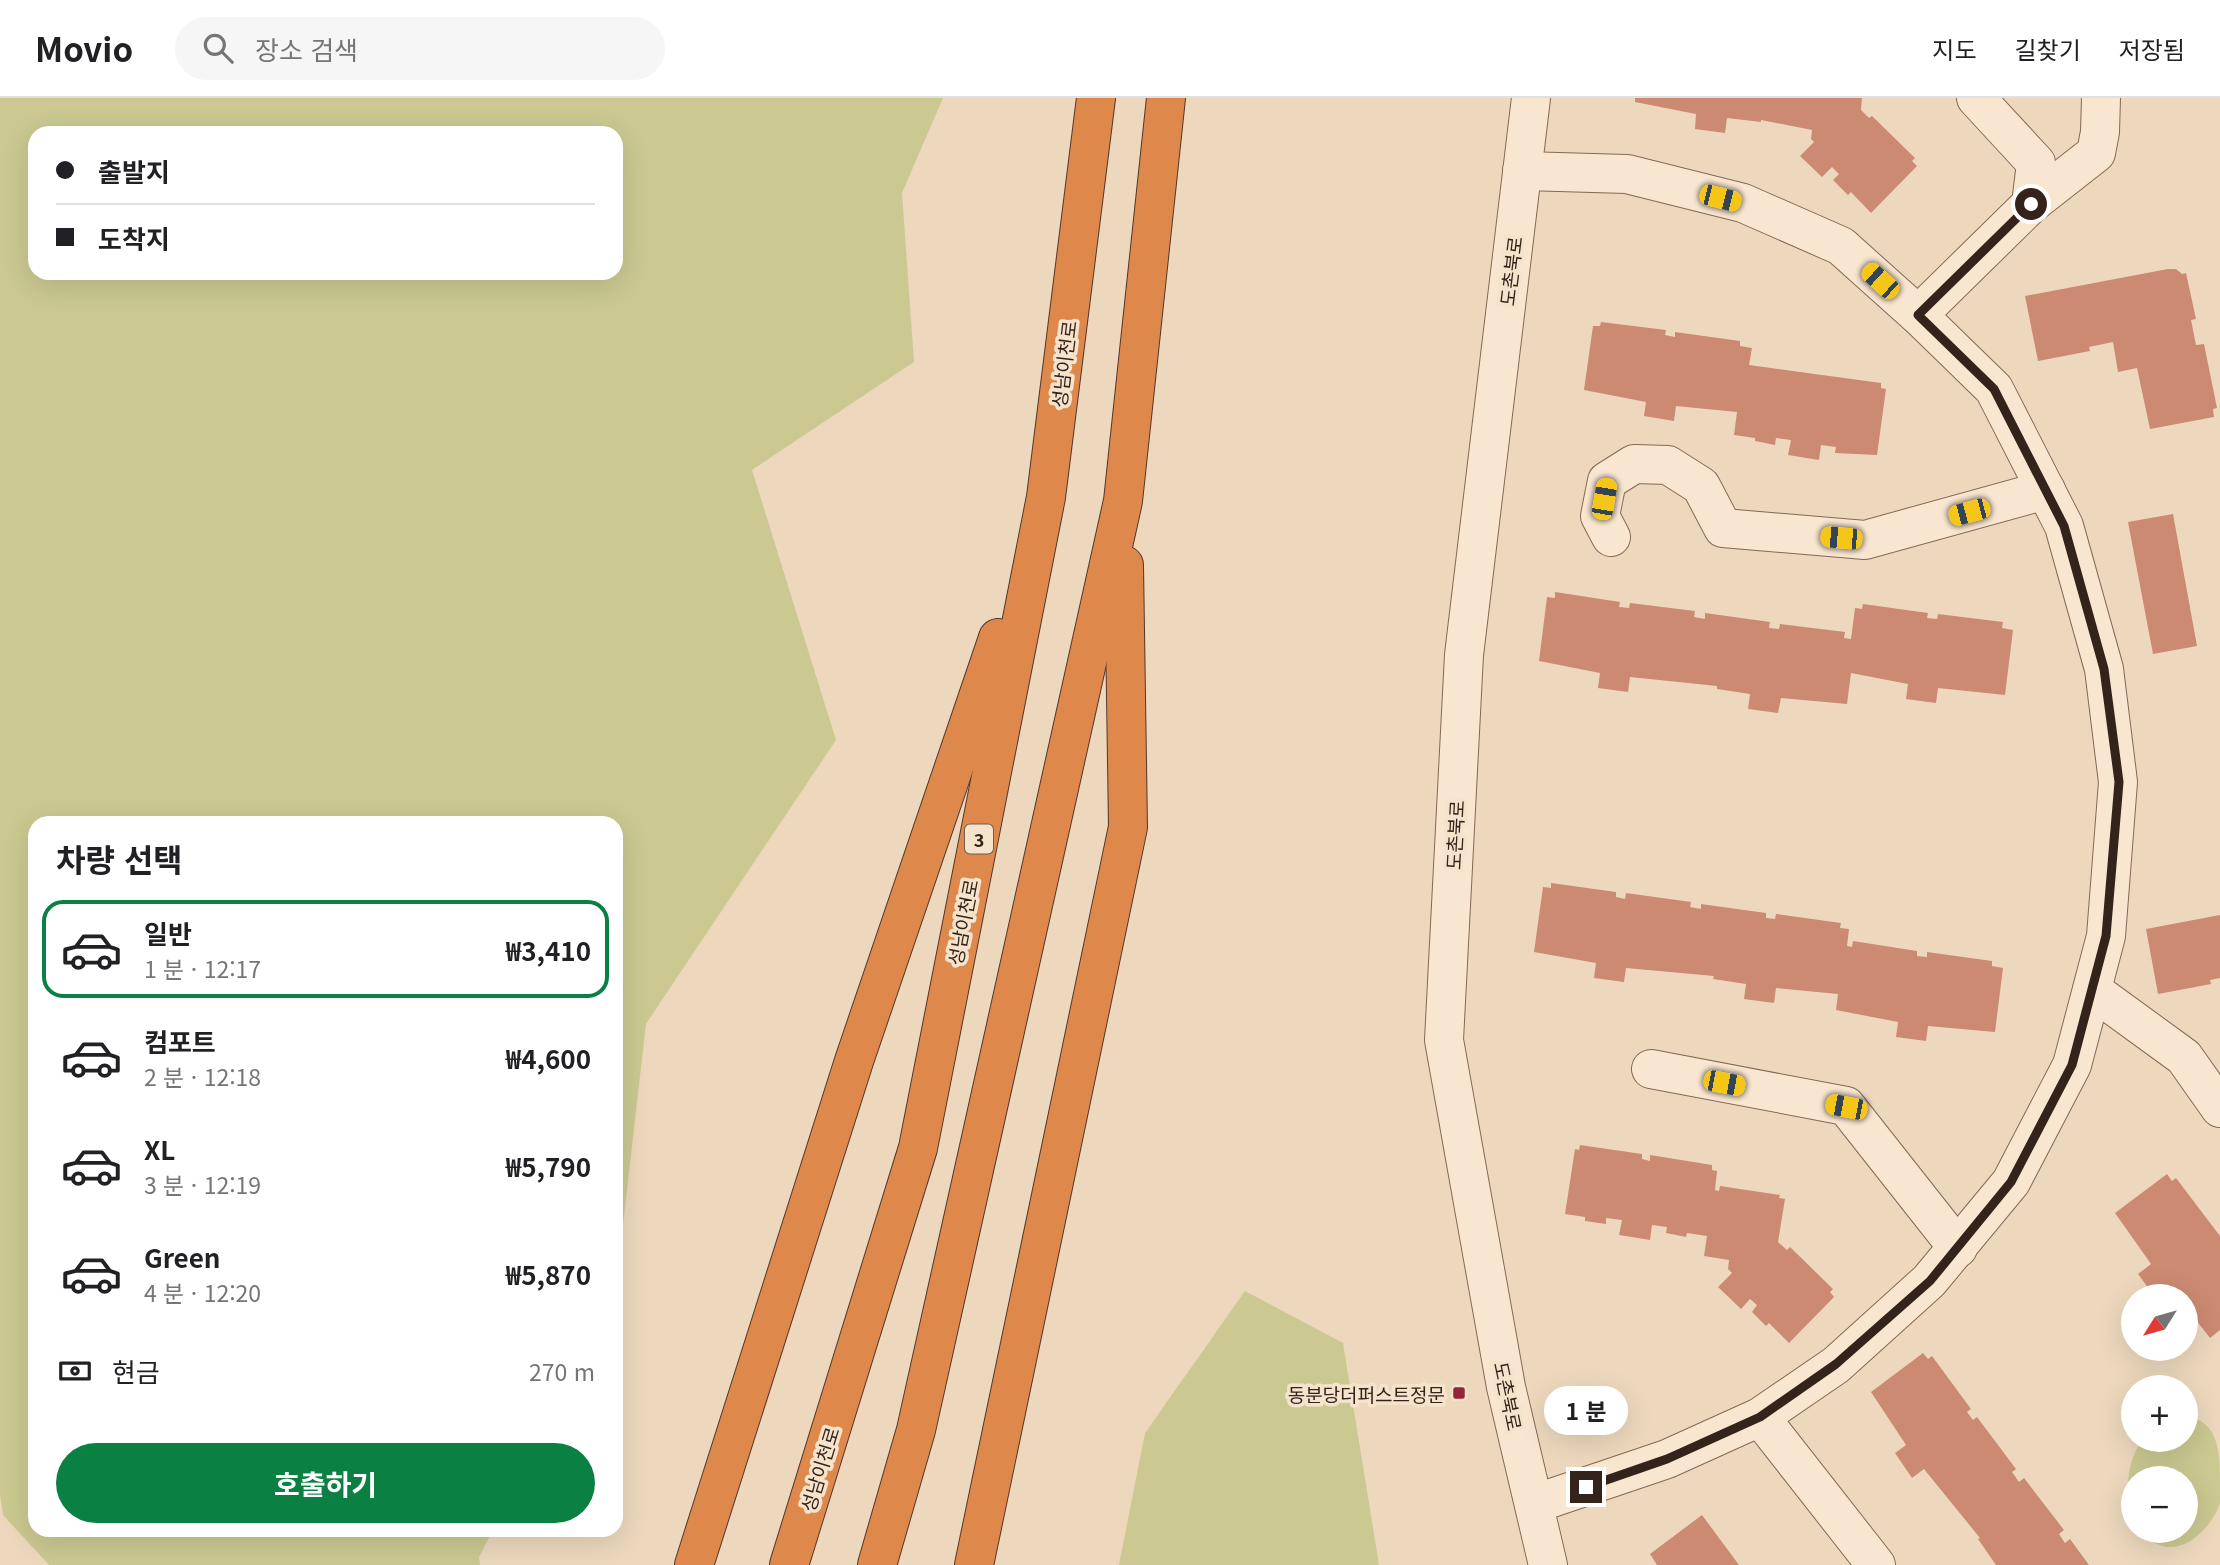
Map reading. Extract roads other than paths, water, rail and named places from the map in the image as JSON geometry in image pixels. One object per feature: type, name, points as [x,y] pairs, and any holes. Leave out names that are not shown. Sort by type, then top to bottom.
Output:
[{"type":"highway","name":"성남이천로","points":[[789,1565],[918,1148],[1046,497],[1097,98]]},
{"type":"highway","points":[[877,1565],[919,1417],[1123,501],[1166,98]]},
{"type":"highway","points":[[694,1565],[854,1061],[1046,497]]},
{"type":"highway","points":[[974,1565],[1128,827],[1123,501]]},
{"type":"street","name":"도촌북로","points":[[1531,98],[1464,655],[1444,1040],[1506,1387],[1548,1565]]},
{"type":"street","points":[[1976,98],[2036,163],[2031,204]]},
{"type":"street","points":[[1918,315],[2031,204],[2096,153],[2101,132],[2101,98]]},
{"type":"street","points":[[1522,171],[1628,174],[1743,203],[1841,246],[1918,315],[1994,389],[2064,526],[2104,669],[2119,782],[2106,936],[2072,1065],[2011,1182],[1958,1248],[1930,1281],[1836,1364],[1760,1417],[1667,1459],[1534,1504]]},
{"type":"street","points":[[1611,537],[1601,516],[1607,481],[1634,464],[1668,465],[1701,486],[1723,528],[1865,540],[2046,490]]},
{"type":"street","points":[[2092,990],[2185,1057],[2220,1108]]},
{"type":"street","points":[[1651,1069],[1846,1107],[1958,1248]]},
{"type":"street","points":[[1760,1417],[1876,1565]]},
{"type":"place","name":"동분당더퍼스트정문","points":[[1459,1393]]}]
